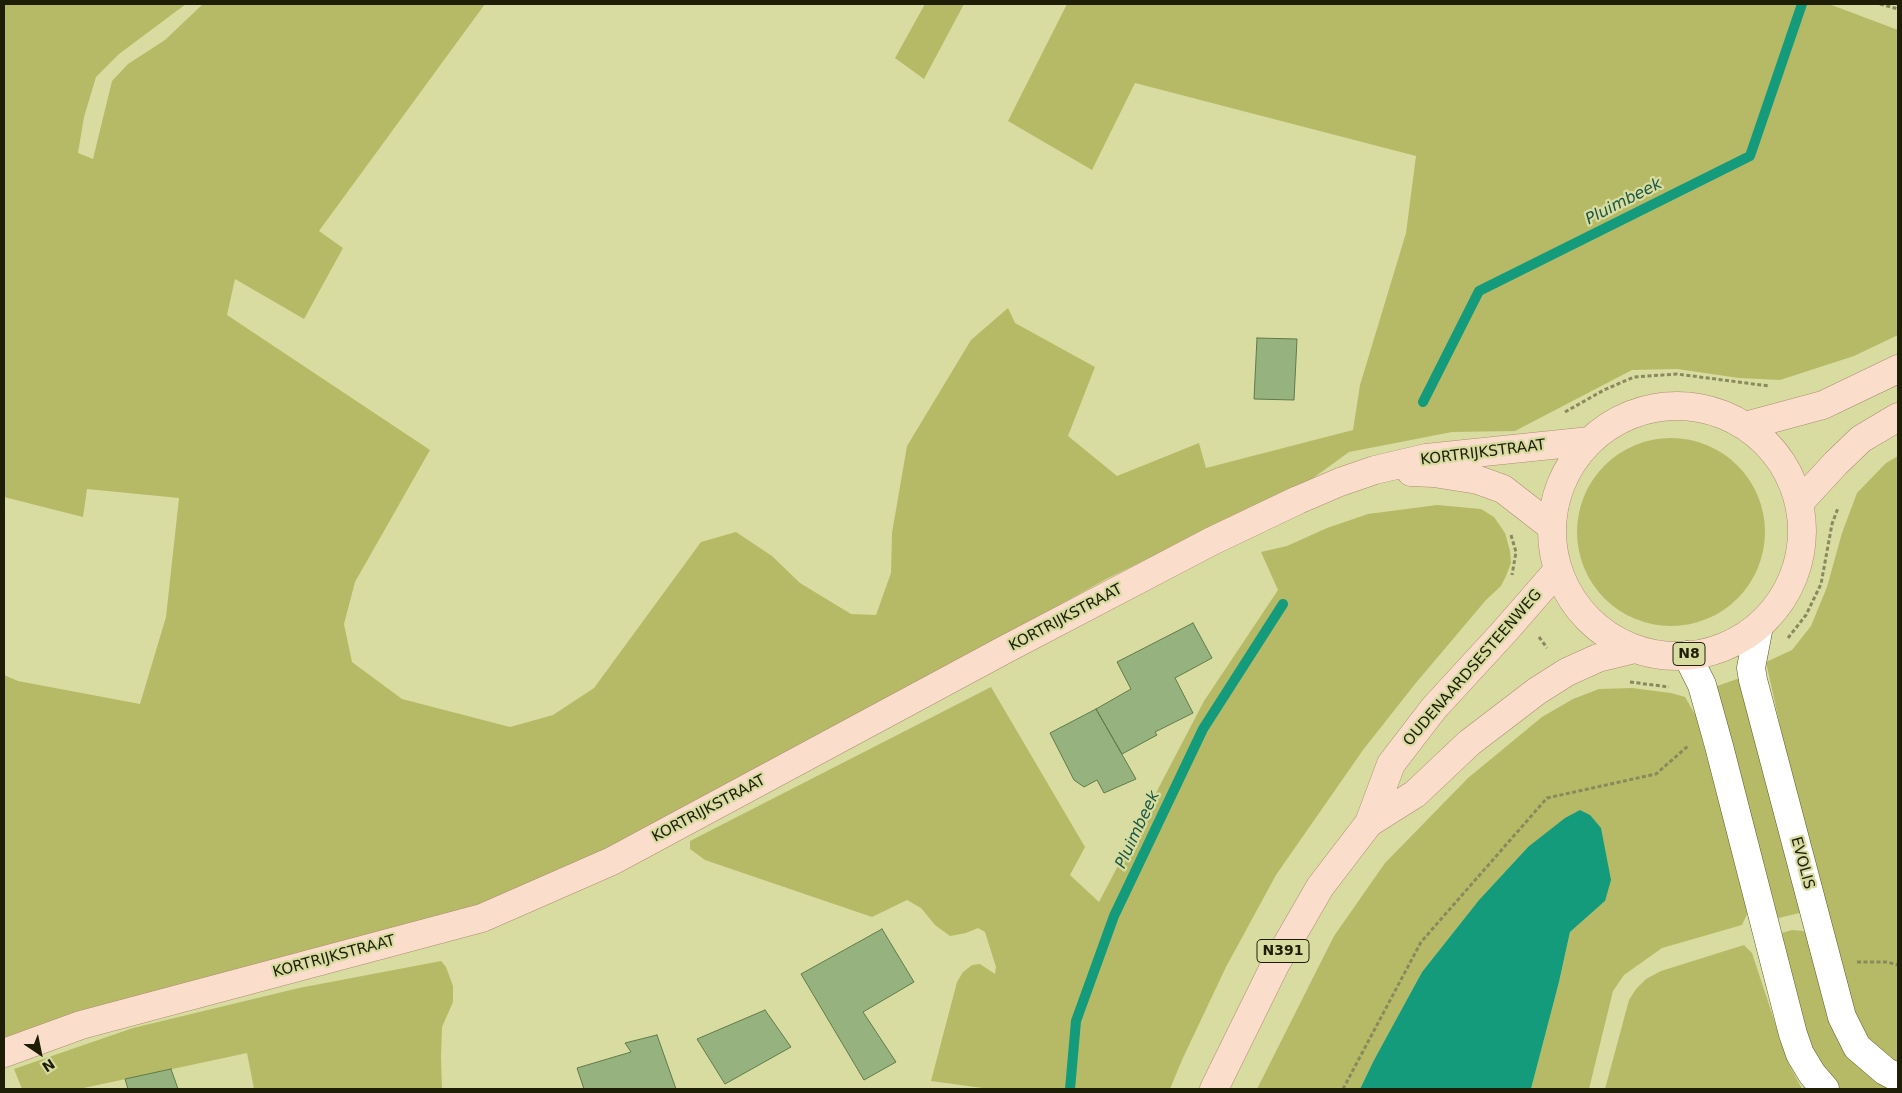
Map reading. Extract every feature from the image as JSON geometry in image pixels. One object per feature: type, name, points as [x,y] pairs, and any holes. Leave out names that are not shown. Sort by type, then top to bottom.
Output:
[{"type":"main road","points":[[1745,426],[1823,405],[1898,369]]},
{"type":"main road","name":"N8","points":[[1682,406],[1715,412],[1745,426],[1769,446],[1788,473],[1799,503],[1802,537],[1796,570],[1781,601],[1759,626],[1733,644],[1704,654],[1669,656],[1635,649],[1610,637],[1587,619],[1570,596],[1558,570],[1553,549],[1552,527],[1556,499],[1567,471],[1590,441],[1618,421],[1649,409],[1682,406]]},
{"type":"main road","points":[[1799,503],[1836,463],[1862,439],[1898,417]]},
{"type":"main road","name":"KORTRIJKSTRAAT","points":[[4,1053],[81,1025],[482,918],[612,861],[1212,541],[1340,482],[1376,470],[1426,458],[1590,441]]},
{"type":"main road","name":"KORTRIJKSTRAAT","points":[[1376,470],[1434,473],[1478,480],[1503,489],[1552,527]]},
{"type":"main road","name":"OUDENAARDSESTEENWEG","points":[[1214,1089],[1285,947],[1320,887],[1369,823],[1391,764],[1434,708],[1558,570]]},
{"type":"main road","name":"OUDENAARDSESTEENWEG","points":[[1369,823],[1415,794],[1469,743],[1537,691],[1567,672],[1598,658],[1635,649]]},
{"type":"street","name":"EVOLIS","points":[[1759,626],[1751,668],[1842,1017],[1858,1047],[1885,1071],[1898,1078]]},
{"type":"street","points":[[1687,654],[1702,686],[1713,725],[1792,1034],[1808,1068],[1824,1089]]},
{"type":"path","points":[[1880,4],[1898,9]]},
{"type":"path","points":[[1558,415],[1604,390],[1634,377],[1677,374],[1778,387],[1800,411]]},
{"type":"path","points":[[1751,668],[1785,642],[1806,615],[1821,584],[1832,524],[1840,501],[1848,486],[1836,463]]},
{"type":"path","points":[[1510,531],[1516,552],[1513,574],[1502,593],[1567,672]]},
{"type":"path","points":[[1623,682],[1678,689],[1702,686]]},
{"type":"path","points":[[1342,1089],[1421,942],[1547,798],[1656,774],[1713,725]]},
{"type":"path","points":[[1830,968],[1860,962],[1888,962],[1898,965]]},
{"type":"shaded area","points":[[4,4],[186,4],[119,54],[96,77],[84,117],[78,153],[93,159],[112,81],[128,64],[165,40],[203,4],[485,4],[319,231],[343,248],[304,319],[235,279],[227,315],[430,450],[355,582],[344,624],[352,662],[402,699],[510,727],[553,715],[594,688],[701,542],[736,532],[772,556],[800,583],[851,614],[876,615],[891,573],[892,533],[907,446],[971,340],[1008,308],[1015,323],[1095,367],[1068,436],[1117,476],[1199,443],[1206,468],[1353,430],[1360,385],[1406,233],[1416,156],[1135,83],[1092,170],[1008,121],[1067,4],[1829,4],[1898,30],[1898,335],[1854,356],[1780,380],[1739,378],[1677,369],[1632,370],[1515,431],[1452,432],[1349,452],[1309,481],[1106,579],[835,730],[601,856],[459,916],[4,1039],[4,675],[18,681],[140,704],[166,617],[179,498],[87,489],[83,517],[4,497]]},
{"type":"shaded area","points":[[925,4],[964,4],[924,79],[895,58]]},
{"type":"shaded area","points":[[1671,438],[1698,442],[1715,449],[1737,466],[1754,488],[1761,505],[1765,532],[1761,559],[1754,576],[1737,598],[1715,615],[1698,622],[1671,626],[1644,622],[1627,615],[1605,598],[1588,576],[1581,559],[1577,532],[1581,505],[1588,488],[1605,466],[1627,449],[1644,442]]},
{"type":"shaded area","points":[[1898,456],[1898,1065],[1873,1047],[1861,1028],[1844,988],[1793,785],[1766,662],[1792,650],[1811,626],[1827,587],[1842,533],[1857,493],[1886,463]]},
{"type":"shaded area","points":[[1437,505],[1481,509],[1494,517],[1505,533],[1510,551],[1511,563],[1506,576],[1501,586],[1486,600],[1415,684],[1363,750],[1276,875],[1226,967],[1170,1089],[990,1089],[931,1081],[957,982],[963,972],[972,965],[980,964],[995,974],[996,967],[985,932],[978,928],[966,933],[950,936],[935,925],[921,908],[907,900],[872,917],[705,860],[690,849],[690,841],[991,687],[1085,847],[1070,875],[1099,902],[1204,701],[1278,590],[1261,552],[1287,546],[1327,528],[1368,514]]},
{"type":"shaded area","points":[[1740,678],[1803,912],[1775,919],[1717,686]]},
{"type":"shaded area","points":[[1632,688],[1671,693],[1685,697],[1696,716],[1748,912],[1742,925],[1662,948],[1624,975],[1613,991],[1589,1089],[1531,1089],[1570,932],[1605,901],[1528,847],[1479,900],[1422,972],[1360,1089],[1257,1089],[1334,936],[1385,863],[1468,778],[1542,717],[1573,699],[1599,689]]},
{"type":"shaded area","points":[[1580,810],[1590,815],[1601,828],[1611,880],[1605,901],[1570,932],[1531,1089],[1360,1089],[1422,972],[1479,900],[1528,847],[1565,818]]},
{"type":"shaded area","points":[[1792,930],[1803,931],[1807,934],[1897,1089],[1840,1089],[1823,1070],[1799,1021],[1778,934]]},
{"type":"shaded area","points":[[1744,945],[1752,953],[1788,1062],[1802,1089],[1605,1089],[1629,1000],[1636,989],[1646,979],[1661,971]]},
{"type":"shaded area","points":[[441,961],[446,967],[453,986],[453,1002],[442,1027],[442,1089],[254,1089],[247,1053],[79,1089],[22,1089],[14,1069],[133,1028],[299,988]]},
{"type":"building","points":[[1257,338],[1297,339],[1294,400],[1254,399]]},
{"type":"building","points":[[1193,623],[1212,658],[1175,678],[1193,713],[1155,732],[1157,735],[1122,754],[1096,709],[1131,689],[1117,662]]},
{"type":"building","points":[[1096,709],[1136,779],[1104,793],[1097,780],[1084,787],[1074,780],[1050,733]]},
{"type":"building","points":[[882,929],[914,982],[863,1012],[896,1062],[864,1080],[801,974]]},
{"type":"building","points":[[765,1010],[791,1047],[725,1084],[697,1039]]},
{"type":"building","points":[[657,1035],[676,1089],[584,1089],[577,1068],[631,1052],[625,1043]]},
{"type":"building","points":[[171,1069],[178,1089],[128,1089],[125,1079]]},
{"type":"waterway","name":"Pluimbeek","points":[[1423,402],[1479,291],[1750,156],[1802,4]]},
{"type":"waterway","name":"Pluimbeek","points":[[1070,1089],[1076,1021],[1114,916],[1203,729],[1283,604]]}]
